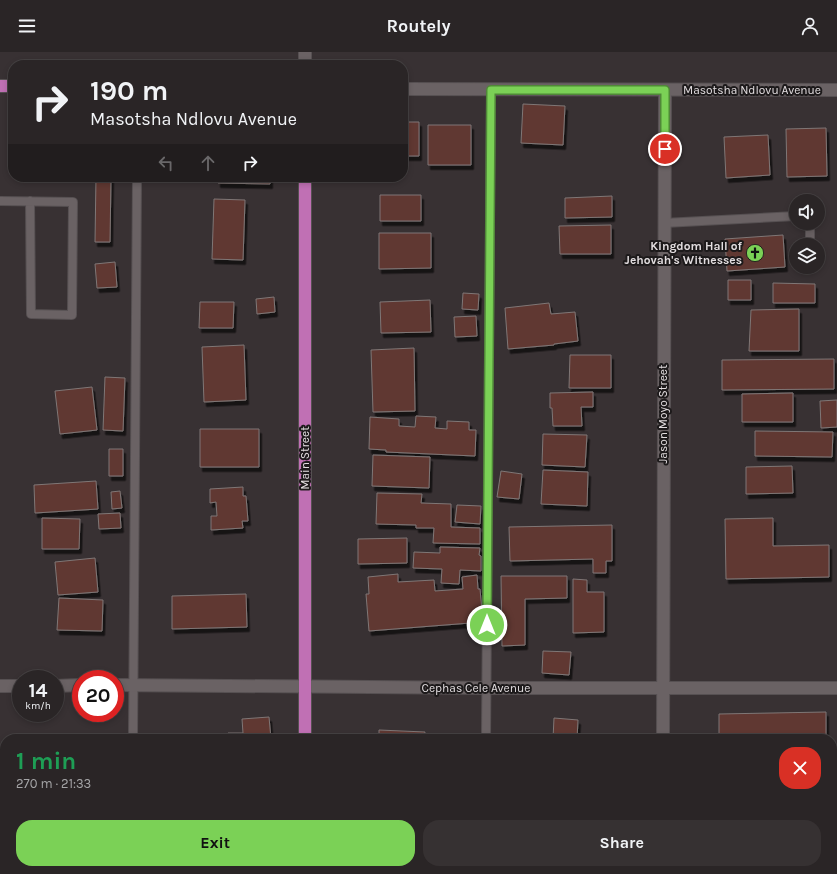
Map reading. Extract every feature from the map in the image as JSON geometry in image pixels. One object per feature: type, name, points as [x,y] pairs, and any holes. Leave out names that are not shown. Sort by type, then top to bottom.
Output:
[{"type":"highway","name":"Main Street","points":[[305,182],[305,734]]},
{"type":"street","name":"Masotsha Ndlovu Avenue","points":[[408,89],[837,90]]},
{"type":"street","name":"Jason Moyo Street","points":[[663,734],[665,90]]},
{"type":"street","name":"Cephas Cele Avenue","points":[[124,685],[662,689],[837,688]]},
{"type":"street","points":[[0,686],[12,686]]},
{"type":"lane","points":[[486,734],[491,90]]},
{"type":"lane","points":[[133,734],[137,182]]},
{"type":"lane","points":[[0,201],[30,201],[73,202],[72,315],[31,314],[30,201]]},
{"type":"lane","points":[[664,222],[789,216]]},
{"type":"building","points":[[523,104],[565,106],[563,145],[521,143]]},
{"type":"building","points":[[408,122],[419,122],[419,156],[408,156]]},
{"type":"building","points":[[428,125],[471,125],[471,165],[428,165]]},
{"type":"building","points":[[826,128],[827,176],[787,177],[786,129]]},
{"type":"building","points":[[768,135],[770,175],[726,178],[724,137]]},
{"type":"building","points":[[96,182],[111,182],[110,242],[95,242]]},
{"type":"building","points":[[270,182],[270,184],[218,183]]},
{"type":"building","points":[[380,195],[421,195],[421,221],[380,221]]},
{"type":"building","points":[[612,196],[612,217],[565,218],[565,198]]},
{"type":"building","points":[[214,199],[245,200],[243,260],[212,259]]},
{"type":"building","points":[[611,225],[611,254],[560,254],[559,226]]},
{"type":"building","points":[[379,233],[431,233],[431,268],[379,269]]},
{"type":"building","name":"Kingdom Hall of Jehovah's Witnesses","points":[[783,235],[785,267],[727,271],[725,239]]},
{"type":"building","points":[[115,262],[117,287],[97,288],[95,264]]},
{"type":"building","points":[[728,280],[751,280],[751,300],[728,300]]},
{"type":"building","points":[[773,283],[815,284],[815,303],[773,303]]},
{"type":"building","points":[[463,293],[479,294],[478,310],[462,309]]},
{"type":"building","points":[[274,297],[275,312],[257,314],[256,299]]},
{"type":"building","points":[[430,300],[431,332],[381,333],[380,302]]},
{"type":"building","points":[[200,302],[234,302],[233,328],[199,328]]},
{"type":"building","points":[[549,303],[551,314],[575,312],[578,341],[554,345],[508,349],[505,308]]},
{"type":"building","points":[[799,309],[799,351],[749,351],[751,310]]},
{"type":"building","points":[[476,316],[477,336],[455,337],[454,317]]},
{"type":"building","points":[[244,345],[246,400],[204,402],[202,347]]},
{"type":"building","points":[[414,348],[415,411],[373,412],[371,350]]},
{"type":"building","points":[[570,355],[611,355],[611,388],[569,388]]},
{"type":"building","points":[[834,359],[834,389],[722,390],[722,360]]},
{"type":"building","points":[[105,377],[125,378],[123,431],[103,430]]},
{"type":"building","points":[[92,387],[97,430],[60,434],[55,391]]},
{"type":"building","points":[[593,392],[593,407],[581,407],[582,426],[553,426],[552,408],[550,408],[550,393]]},
{"type":"building","points":[[793,393],[793,422],[742,422],[742,394]]},
{"type":"building","points":[[837,400],[837,427],[821,428],[820,401]]},
{"type":"building","points":[[416,416],[436,417],[435,428],[447,429],[447,421],[469,422],[469,430],[476,430],[475,456],[386,452],[386,450],[369,449],[370,417],[399,419],[399,426],[415,427]]},
{"type":"building","points":[[200,429],[259,429],[259,467],[200,467]]},
{"type":"building","points":[[755,431],[833,432],[832,457],[755,456]]},
{"type":"building","points":[[543,434],[587,435],[585,467],[542,465]]},
{"type":"building","points":[[109,449],[123,449],[123,476],[109,476]]},
{"type":"building","points":[[373,455],[430,457],[429,488],[372,486]]},
{"type":"building","points":[[792,466],[793,493],[746,494],[746,467]]},
{"type":"building","points":[[543,470],[588,472],[587,506],[541,504]]},
{"type":"building","points":[[501,471],[522,474],[519,499],[497,497]]},
{"type":"building","points":[[96,481],[98,509],[35,513],[34,485]]},
{"type":"building","points":[[243,487],[243,496],[246,496],[248,521],[242,521],[243,528],[211,530],[211,516],[217,516],[216,502],[210,503],[210,489]]},
{"type":"building","points":[[120,491],[122,508],[112,509],[111,492]]},
{"type":"building","points":[[377,493],[422,494],[421,503],[451,504],[451,527],[480,528],[480,544],[433,543],[434,528],[416,528],[416,525],[376,524]]},
{"type":"building","points":[[457,505],[481,506],[480,524],[455,522]]},
{"type":"building","points":[[120,513],[121,528],[99,529],[98,514]]},
{"type":"building","points":[[42,518],[80,519],[79,549],[42,549]]},
{"type":"building","points":[[773,518],[773,546],[829,545],[829,577],[726,579],[725,519]]},
{"type":"building","points":[[612,525],[612,561],[606,561],[606,573],[593,573],[593,559],[510,561],[509,527]]},
{"type":"building","points":[[407,538],[407,563],[358,564],[358,539]]},
{"type":"building","points":[[440,547],[480,548],[479,555],[481,556],[481,571],[460,570],[459,584],[441,583],[442,569],[413,568],[414,552],[440,553]]},
{"type":"building","points":[[95,558],[98,592],[58,595],[55,562]]},
{"type":"building","points":[[398,574],[398,582],[434,580],[435,591],[463,589],[462,577],[477,575],[478,589],[480,589],[483,622],[369,631],[366,594],[369,594],[368,577]]},
{"type":"building","points":[[501,576],[567,576],[567,598],[525,599],[525,645],[502,646]]},
{"type":"building","points":[[573,579],[587,580],[587,592],[604,592],[604,632],[573,633]]},
{"type":"building","points":[[246,594],[247,627],[172,629],[172,596]]},
{"type":"building","points":[[59,598],[103,600],[102,631],[57,630]]},
{"type":"building","points":[[543,651],[571,652],[569,675],[542,673]]},
{"type":"building","points":[[826,712],[826,734],[719,734],[719,714]]},
{"type":"building","points":[[269,717],[271,734],[228,734],[243,733],[242,719]]},
{"type":"building","points":[[554,718],[578,720],[577,734],[553,734]]},
{"type":"building","points":[[379,730],[425,732],[425,734],[379,734]]},
{"type":"place","name":"Kingdom Hall of Jehovah's Witnesses","points":[[755,253]]},
{"type":"route","points":[[487,625],[491,90],[665,90],[665,149]]}]
